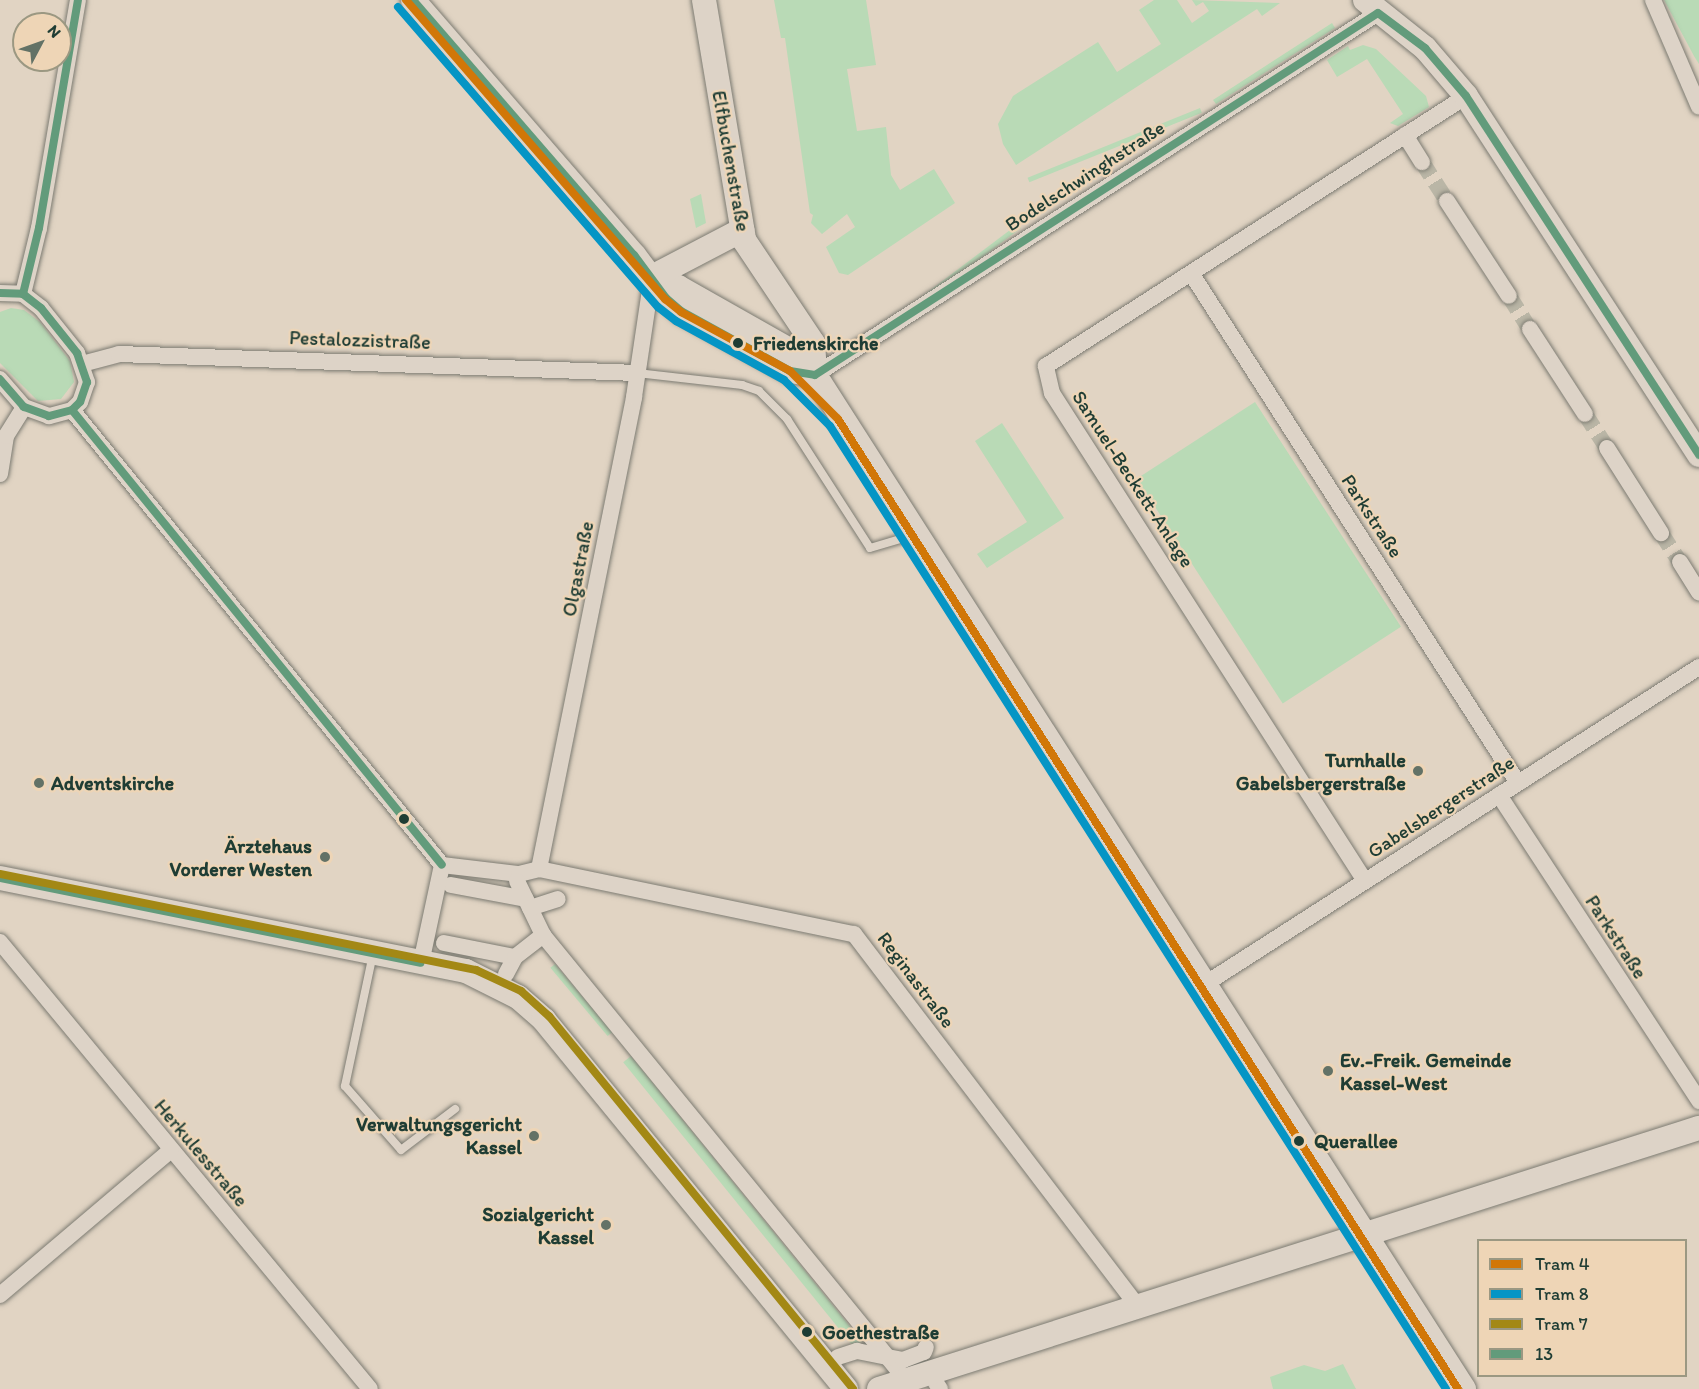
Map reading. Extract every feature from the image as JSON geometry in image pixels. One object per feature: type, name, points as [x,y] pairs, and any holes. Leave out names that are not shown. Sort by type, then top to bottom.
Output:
[{"type":"main road","points":[[413,0],[652,277],[678,287],[793,352],[815,375],[1464,1389]]},
{"type":"main road","name":"Elfbuchenstraße","points":[[704,0],[744,240],[813,343],[815,375]]},
{"type":"main road","points":[[1371,7],[1425,48],[1466,96],[1699,455]]},
{"type":"main road","points":[[652,277],[742,230]]},
{"type":"main road","points":[[0,878],[466,971],[499,986],[530,1006],[846,1389]]},
{"type":"main road","points":[[879,1389],[1699,1128]]},
{"type":"street","points":[[23,294],[39,228],[78,0]]},
{"type":"street","points":[[1653,0],[1699,107]]},
{"type":"street","name":"Bodelschwinghstraße","points":[[815,375],[1371,7]]},
{"type":"street","name":"Samuel-Beckett-Anlage","points":[[1365,881],[1052,393],[1046,366],[1466,96]]},
{"type":"street","points":[[1405,135],[1422,162]]},
{"type":"street","points":[[1448,201],[1509,296]]},
{"type":"street","name":"Parkstraße","points":[[1191,273],[1518,783]]},
{"type":"street","name":"Olgastraße","points":[[539,869],[637,373],[652,277]]},
{"type":"street","points":[[0,293],[23,294],[62,332],[82,364],[85,393],[72,410],[49,416],[24,407],[0,379]]},
{"type":"street","points":[[1530,329],[1585,414]]},
{"type":"street","name":"Pestalozzistraße","points":[[82,364],[129,354],[637,373]]},
{"type":"street","points":[[0,474],[6,436],[24,407]]},
{"type":"street","points":[[72,410],[442,865],[421,963]]},
{"type":"street","points":[[1607,448],[1661,533]]},
{"type":"street","points":[[1680,562],[1699,592]]},
{"type":"street","name":"Gabelsbergerstraße","points":[[1205,984],[1699,667]]},
{"type":"street","name":"Parkstraße","points":[[1499,795],[1699,1101]]},
{"type":"street","name":"Reginastraße","points":[[442,865],[519,874],[539,869],[854,934],[1138,1307]]},
{"type":"street","points":[[517,881],[543,934],[898,1370]]},
{"type":"street","points":[[461,883],[528,903],[558,899]]},
{"type":"street","points":[[506,974],[515,957],[543,934]]},
{"type":"street","name":"Herkulesstraße","points":[[0,942],[370,1389]]},
{"type":"street","points":[[444,943],[515,957]]},
{"type":"street","points":[[482,961],[515,957]]},
{"type":"street","points":[[0,1295],[171,1150]]},
{"type":"street","points":[[838,1357],[857,1350],[903,1360],[919,1355]]},
{"type":"lane","points":[[637,373],[742,385],[759,391],[787,419],[870,548],[917,534]]},
{"type":"lane","points":[[374,954],[345,1086],[401,1150],[456,1109]]},
{"type":"green space","points":[[774,0],[866,0],[876,65],[847,69],[857,131],[886,127],[891,175],[900,190],[934,169],[955,203],[848,275],[839,273],[826,247],[855,227],[847,214],[822,234],[811,223],[813,215],[810,213],[785,38],[781,38]]},
{"type":"green space","points":[[1154,0],[1177,0],[1192,23],[1209,11],[1203,2],[1196,6],[1192,0],[1280,3],[1262,16],[1257,9],[1016,165],[1003,144],[998,124],[1013,96],[1098,42],[1117,72],[1161,44],[1139,10]]},
{"type":"green space","points":[[1664,0],[1699,0],[1699,64],[1694,56]]},
{"type":"green space","points":[[1332,23],[1335,28],[1216,104],[1213,100]]},
{"type":"green space","points":[[1363,45],[1376,49],[1426,96],[1429,107],[1398,126],[1390,123],[1403,114],[1367,59],[1337,77],[1327,60],[1348,46],[1350,50]]},
{"type":"green space","points":[[1200,108],[1202,113],[1029,182],[1028,178]]},
{"type":"green space","points":[[701,194],[706,223],[696,228],[690,199]]},
{"type":"green space","points":[[1018,224],[1021,228],[890,327],[887,323]]},
{"type":"green space","points":[[11,308],[24,310],[40,322],[70,361],[74,382],[61,399],[38,401],[0,363],[0,312]]},
{"type":"green space","points":[[1255,402],[1401,627],[1283,704],[1137,479]]},
{"type":"green space","points":[[1002,423],[1064,518],[987,568],[977,554],[1027,522],[975,441]]},
{"type":"green space","points":[[555,964],[612,1032],[608,1036],[550,968]]},
{"type":"green space","points":[[631,1056],[862,1341],[854,1348],[623,1062]]},
{"type":"green space","points":[[1343,1364],[1356,1389],[1273,1389],[1270,1377],[1304,1365],[1325,1371]]},
{"type":"tunnel","points":[[1422,162],[1447,201]]},
{"type":"tunnel","points":[[1509,296],[1530,329]]},
{"type":"tunnel","points":[[1585,414],[1607,448]]},
{"type":"tunnel","points":[[1661,533],[1680,562]]},
{"type":"tram line","name":"4","points":[[406,0],[665,299],[681,312],[790,371],[838,419],[1458,1389]]},
{"type":"tram line","name":"8","points":[[398,7],[658,307],[676,321],[784,380],[830,426],[1446,1389]]},
{"type":"tram line","name":"7","points":[[0,874],[476,970],[521,991],[549,1016],[853,1389]]},
{"type":"transit line","name":"13","points":[[23,294],[39,228],[78,0]]},
{"type":"transit line","name":"13","points":[[413,0],[634,255],[666,298],[681,311],[790,371],[815,375]]},
{"type":"transit line","name":"13","points":[[1378,13],[1425,48],[1466,96],[1699,455]]},
{"type":"transit line","name":"13","points":[[815,375],[1378,13]]},
{"type":"transit line","name":"13","points":[[0,293],[23,294],[41,308],[77,353],[87,382],[80,402],[72,410],[49,416],[24,407],[0,379]]},
{"type":"transit line","name":"13","points":[[72,410],[442,865]]},
{"type":"transit line","name":"13","points":[[0,878],[421,963]]},
{"type":"place","name":"Friedenskirche","points":[[738,343]]},
{"type":"place","name":"Turnhalle Gabelsbergerstraße","points":[[1418,771]]},
{"type":"place","name":"Adventskirche","points":[[39,783]]},
{"type":"place","name":"Ärztehaus Vorderer Westen","points":[[325,857]]},
{"type":"place","name":"Ev.-Freik. Gemeinde Kassel-West","points":[[1328,1071]]},
{"type":"place","name":"Verwaltungsgericht Kassel","points":[[534,1136]]},
{"type":"place","name":"Querallee","points":[[1299,1141]]},
{"type":"place","name":"Sozialgericht Kassel","points":[[606,1225]]},
{"type":"place","name":"Goethestraße","points":[[807,1332]]}]
